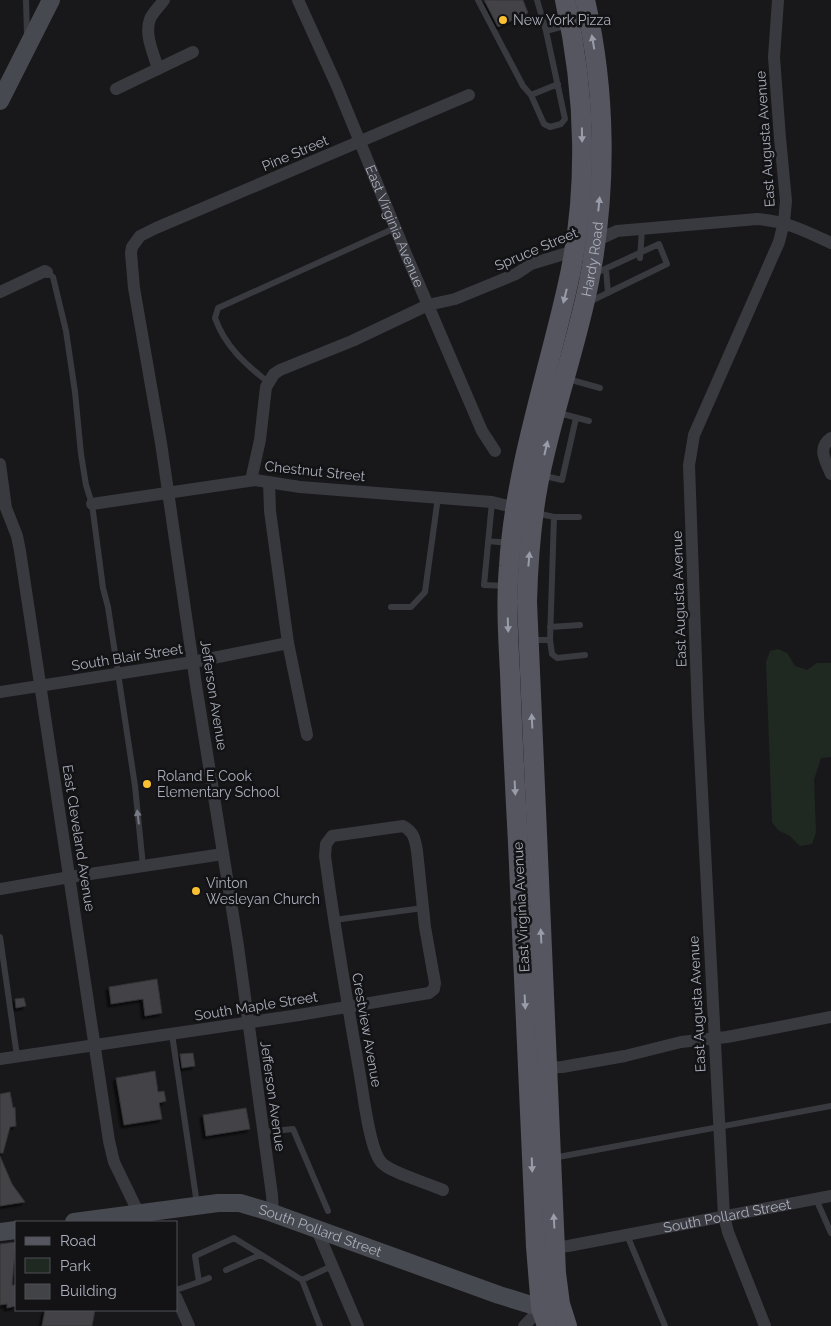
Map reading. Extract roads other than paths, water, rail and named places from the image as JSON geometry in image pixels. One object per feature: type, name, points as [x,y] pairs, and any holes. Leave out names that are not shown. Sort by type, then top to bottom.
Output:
[{"type":"main road","points":[[0,101],[51,0]]},
{"type":"main road","name":"Hardy Road","points":[[515,507],[522,463],[568,286],[580,203],[582,162],[571,99],[570,24],[565,0]]},
{"type":"main road","name":"Hardy Road","points":[[534,513],[540,474],[564,378],[584,304],[598,272],[595,240],[601,182],[600,104],[596,58],[585,0]]},
{"type":"main road","name":"East Virginia Avenue","points":[[515,507],[508,586],[511,703],[538,1068],[552,1158],[556,1273],[549,1313]]},
{"type":"main road","name":"East Virginia Avenue","points":[[534,513],[527,602],[538,1068],[536,1247],[549,1313]]},
{"type":"main road","name":"South Pollard Street","points":[[91,1221],[141,1218],[197,1206],[218,1203],[240,1203],[549,1313]]},
{"type":"main road","points":[[0,1232],[15,1230]]},
{"type":"main road","points":[[549,1313],[567,1326]]},
{"type":"street","points":[[158,69],[149,39],[148,26],[151,18],[164,0]]},
{"type":"street","name":"East Virginia Avenue","points":[[298,0],[337,86],[395,228],[482,431],[495,451]]},
{"type":"street","name":"East Augusta Avenue","points":[[765,1326],[728,1232],[724,1216],[698,715],[689,466],[694,435],[778,242],[784,222],[786,201],[774,57],[778,0]]},
{"type":"street","points":[[116,89],[194,52]]},
{"type":"street","name":"Pine Street","points":[[134,242],[140,236],[156,228],[469,95]]},
{"type":"street","name":"Spruce Street","points":[[268,382],[274,374],[297,362],[352,341],[428,306],[455,299],[516,274],[531,264],[574,250],[617,231],[757,219],[784,222],[831,243]]},
{"type":"street","name":"Jefferson Avenue","points":[[134,242],[131,253],[134,288],[168,493],[223,854],[248,1022],[273,1214]]},
{"type":"street","points":[[0,292],[44,271],[47,272]]},
{"type":"street","points":[[251,480],[260,440],[268,382]]},
{"type":"street","points":[[831,438],[822,448],[831,474]]},
{"type":"street","name":"East Cleveland Avenue","points":[[0,464],[5,519],[17,536],[111,1151],[141,1218]]},
{"type":"street","name":"Chestnut Street","points":[[92,504],[251,480],[300,487],[492,502],[534,513]]},
{"type":"street","points":[[269,482],[270,510],[288,643],[307,734]]},
{"type":"street","name":"South Blair Street","points":[[0,692],[193,662],[288,643]]},
{"type":"street","name":"Crestview Avenue","points":[[423,908],[415,838],[409,829],[400,825],[332,836],[326,844],[334,920],[375,1153],[380,1161],[391,1169],[443,1190]]},
{"type":"street","points":[[0,888],[223,854]]},
{"type":"street","name":"South Maple Street","points":[[0,1059],[348,1007],[429,993],[434,989],[435,984],[423,908]]},
{"type":"street","points":[[538,1068],[562,1067],[625,1056],[681,1042],[727,1037],[831,1017]]},
{"type":"street","name":"South Pollard Street","points":[[536,1247],[556,1248],[831,1196]]},
{"type":"street","points":[[317,1230],[358,1326]]},
{"type":"street","points":[[178,1301],[189,1326]]},
{"type":"street","points":[[524,1326],[549,1313]]},
{"type":"lane","points":[[26,0],[28,47]]},
{"type":"lane","points":[[478,0],[523,86],[531,95],[544,124],[550,127],[561,124],[565,119],[571,99],[558,84],[546,31],[536,0]]},
{"type":"lane","points":[[546,31],[570,24]]},
{"type":"lane","points":[[531,95],[558,84]]},
{"type":"lane","points":[[268,382],[252,370],[227,342],[215,318],[218,308],[395,228]]},
{"type":"lane","points":[[640,255],[642,229]]},
{"type":"lane","points":[[584,304],[608,292],[641,274],[667,264],[659,244],[625,262],[598,272],[608,292]]},
{"type":"lane","points":[[47,272],[53,277],[58,294],[75,392],[81,454],[86,485],[92,504],[103,588],[119,674],[135,786],[143,866]]},
{"type":"lane","points":[[564,378],[600,388]]},
{"type":"lane","points":[[555,412],[589,421]]},
{"type":"lane","points":[[540,474],[562,480],[576,418]]},
{"type":"lane","points":[[391,607],[411,607],[425,592],[438,497]]},
{"type":"lane","points":[[492,502],[484,585],[508,586]]},
{"type":"lane","points":[[534,513],[554,517],[579,517]]},
{"type":"lane","points":[[554,517],[550,627],[552,654],[557,658],[585,655]]},
{"type":"lane","points":[[488,541],[511,544]]},
{"type":"lane","points":[[550,627],[580,625]]},
{"type":"lane","points":[[528,640],[550,640]]},
{"type":"lane","points":[[334,920],[423,908]]},
{"type":"lane","points":[[0,937],[16,1056]]},
{"type":"lane","points":[[172,1034],[197,1206]]},
{"type":"lane","points":[[552,1158],[831,1106]]},
{"type":"lane","points":[[263,1132],[293,1130],[328,1211]]},
{"type":"lane","points":[[816,1199],[831,1233]]},
{"type":"lane","points":[[627,1235],[665,1326]]},
{"type":"lane","points":[[199,1282],[195,1256],[234,1238],[302,1280],[320,1326]]},
{"type":"lane","points":[[226,1270],[260,1255]]},
{"type":"lane","points":[[302,1280],[332,1266]]},
{"type":"lane","points":[[178,1289],[209,1278]]},
{"type":"place","name":"New York Pizza","points":[[503,20]]},
{"type":"place","name":"Roland E Cook Elementary School","points":[[147,784]]},
{"type":"place","name":"Vinton Wesleyan Church","points":[[196,891]]}]
